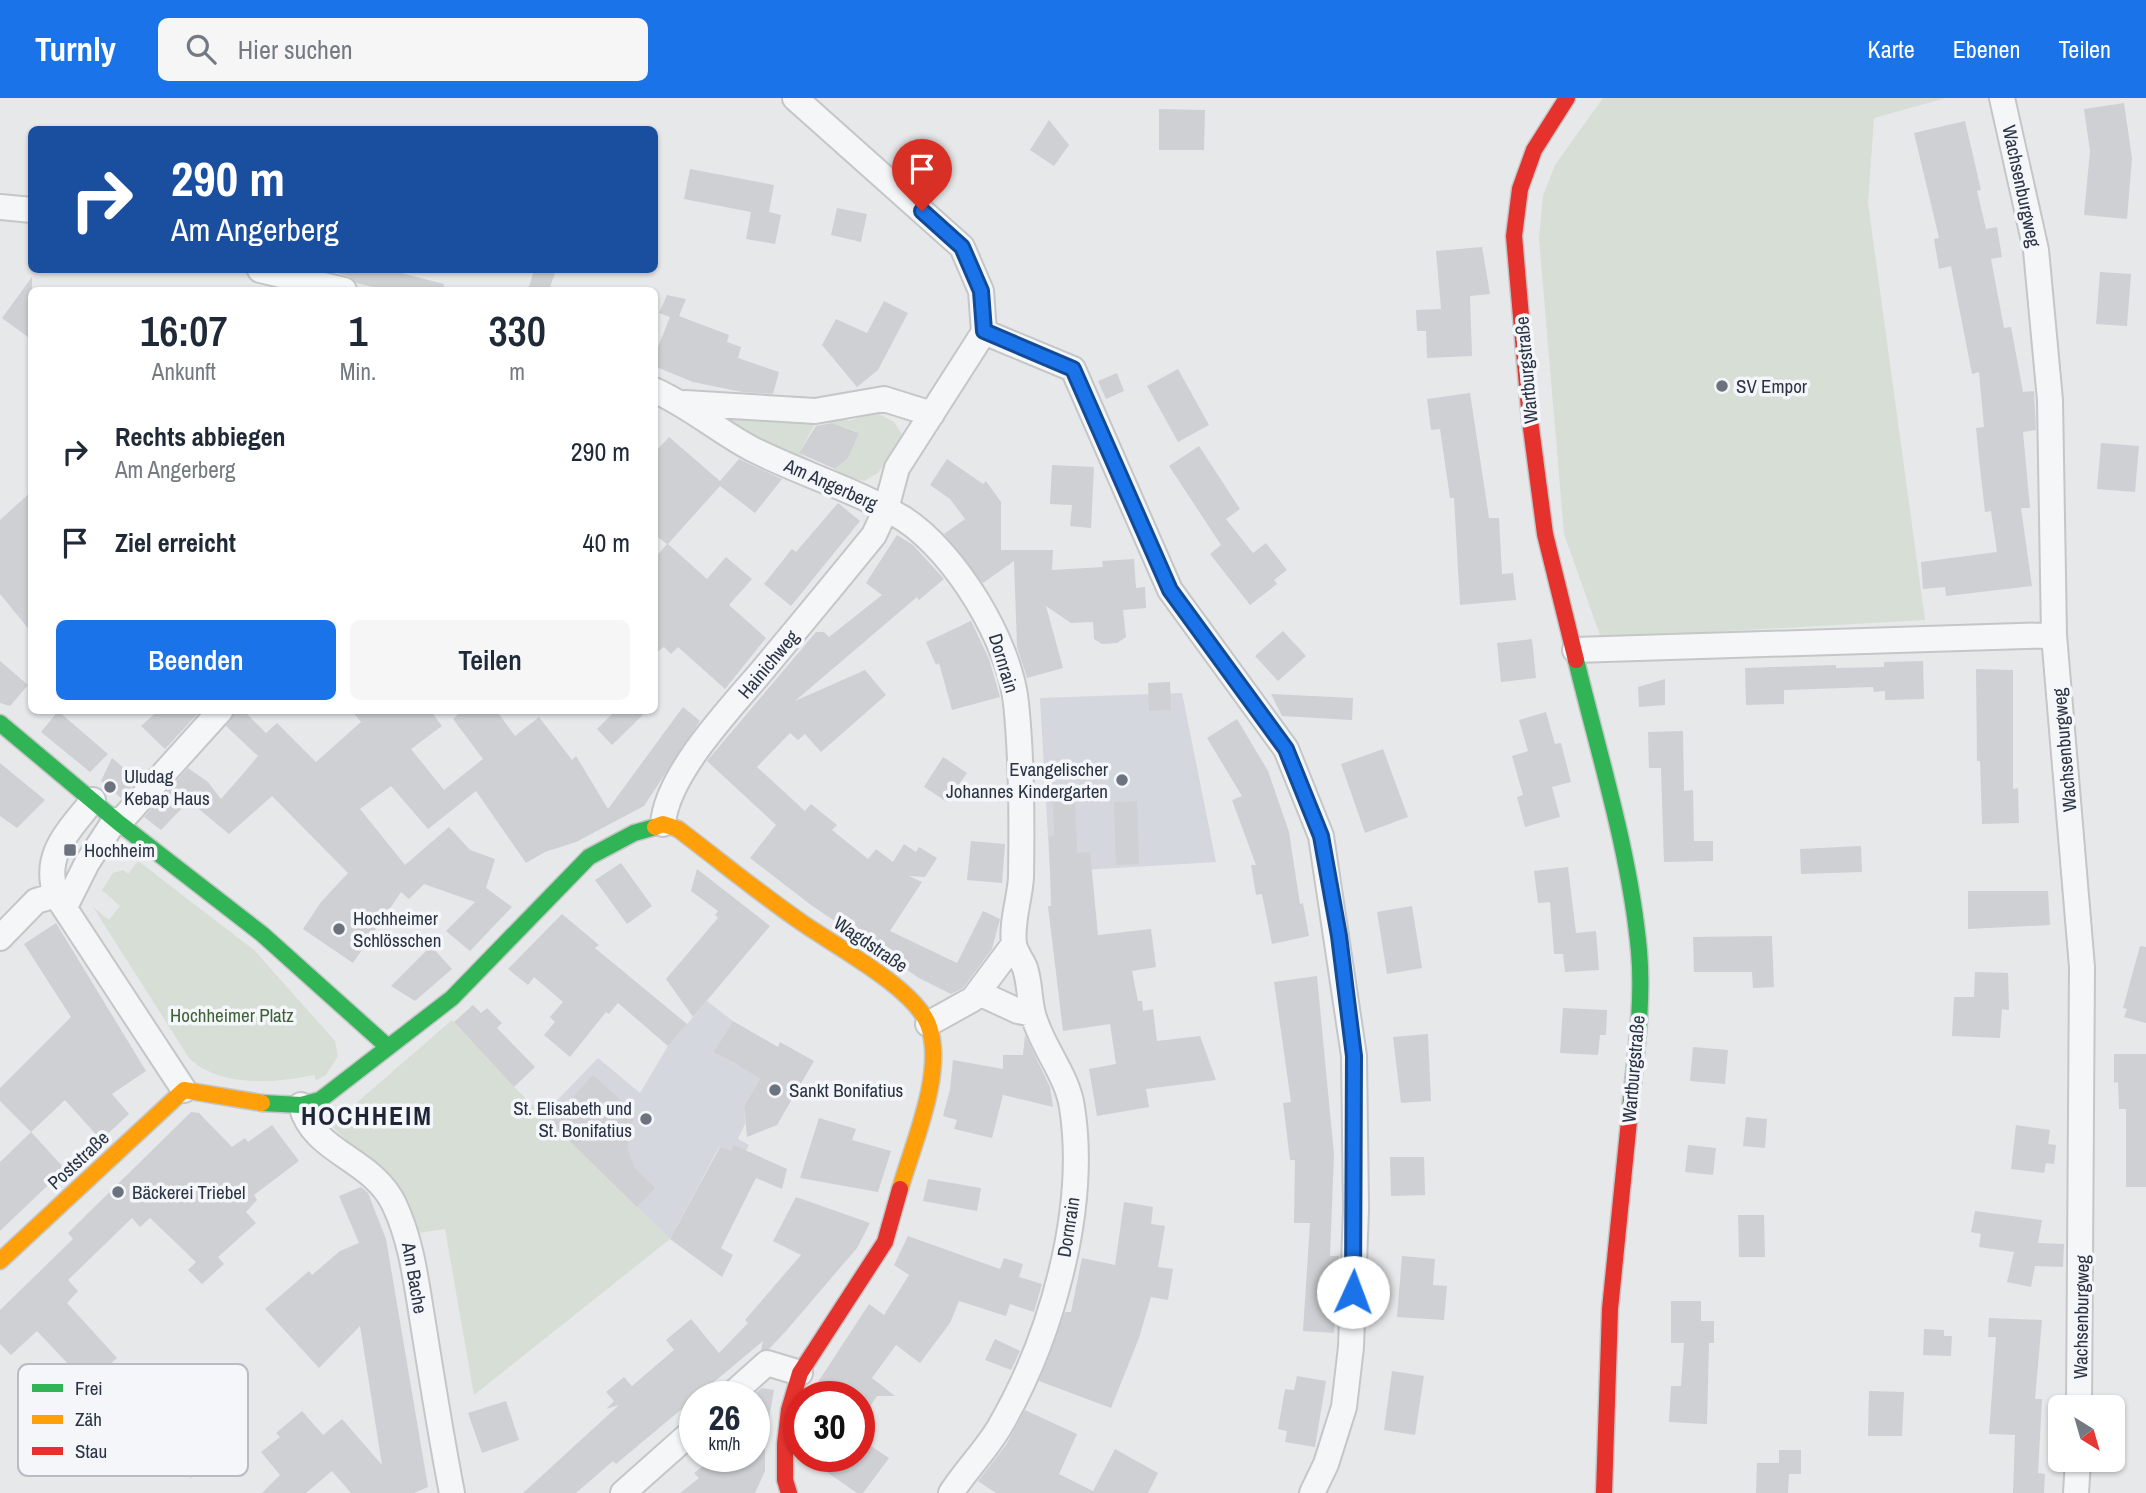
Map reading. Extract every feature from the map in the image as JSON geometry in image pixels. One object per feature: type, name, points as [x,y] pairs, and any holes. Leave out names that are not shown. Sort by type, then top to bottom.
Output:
[{"type":"street","points":[[795,98],[962,247],[981,291],[984,331],[1073,369],[1170,590],[1286,749],[1321,836],[1339,936],[1354,1056],[1356,1209],[1351,1348],[1344,1407],[1326,1464],[1312,1493]]},
{"type":"street","name":"Wartburgstraße","points":[[1567,98],[1534,150],[1520,189],[1514,236],[1530,420],[1545,534],[1576,650],[1622,852],[1639,951],[1639,1019],[1609,1309],[1604,1493]]},
{"type":"street","name":"Wachsenburgweg","points":[[2002,98],[2036,250],[2048,351],[2053,466],[2053,635],[2082,967],[2079,1395]]},
{"type":"street","points":[[0,207],[28,210]]},
{"type":"street","points":[[273,273],[331,287]]},
{"type":"street","name":"Am Angerberg","points":[[658,392],[684,403],[750,447],[886,509],[897,468],[984,331]]},
{"type":"street","name":"Am Angerberg","points":[[684,403],[815,411],[884,399],[932,414]]},
{"type":"street","name":"Hainichweg","points":[[663,824],[664,806],[675,784],[713,730],[874,535],[886,509]]},
{"type":"street","name":"Dornrain","points":[[886,509],[931,540],[995,629],[1007,662],[1016,701],[1021,867],[1014,944],[1026,970],[1033,1014],[1072,1103],[1076,1162],[1070,1227],[1056,1296],[1036,1349],[999,1428],[951,1493]]},
{"type":"street","points":[[1576,650],[2053,635]]},
{"type":"street","points":[[61,901],[117,821],[217,714]]},
{"type":"street","points":[[0,723],[117,821],[262,934],[388,1047]]},
{"type":"street","points":[[93,800],[57,846],[50,876],[61,901],[184,1090],[266,1104],[302,1105],[320,1100],[338,1090],[476,976],[589,857],[634,833],[663,824]]},
{"type":"street","name":"Wagdstraße","points":[[663,824],[678,829],[701,845],[799,921],[908,995],[928,1024],[933,1055],[931,1084],[885,1242],[800,1373],[789,1410],[785,1444],[785,1480],[789,1493]]},
{"type":"street","points":[[0,938],[36,901],[61,901]]},
{"type":"street","points":[[928,1024],[959,1008],[979,993],[1014,944]]},
{"type":"street","points":[[979,993],[1018,1012],[1033,1014]]},
{"type":"street","name":"Poststraße","points":[[0,1261],[184,1090]]},
{"type":"street","name":"Am Bache","points":[[302,1105],[305,1119],[314,1134],[371,1173],[385,1187],[408,1236],[452,1493]]},
{"type":"street","points":[[747,1381],[767,1363],[800,1373]]},
{"type":"street","points":[[623,1493],[679,1443]]},
{"type":"street","points":[[2076,1493],[2077,1472]]},
{"type":"shaded area","name":"Evangelischer Johannes Kindergarten","points":[[1182,693],[1216,862],[1050,872],[1040,698]]},
{"type":"shaded area","name":"St. Elisabeth und St. Bonifatius","points":[[707,1001],[733,1021],[715,1052],[736,1065],[762,1074],[744,1106],[745,1124],[738,1139],[749,1145],[743,1156],[719,1147],[670,1239],[543,1115],[598,1058],[640,1093],[668,1046]]},
{"type":"green space","name":"SV Empor","points":[[1603,98],[1946,98],[1874,118],[1868,203],[1925,620],[1601,638],[1564,534],[1539,238],[1543,196],[1555,165]]},
{"type":"green space","points":[[877,413],[894,422],[903,436],[878,473],[864,481],[831,473],[848,458],[858,432],[832,423],[816,422],[799,453],[819,466],[802,464],[716,414],[802,421],[846,416],[848,421]]},
{"type":"green space","name":"Hochheimer Platz","points":[[138,861],[254,950],[335,1041],[338,1056],[326,1075],[316,1080],[314,1075],[266,1081],[232,1079],[202,1068],[189,1058],[93,907],[109,920],[120,906],[102,890],[113,873],[123,870],[128,874]]},
{"type":"green space","points":[[452,1020],[514,1087],[670,1239],[474,1395],[445,1229],[418,1233],[391,1177],[358,1152],[331,1125]]},
{"type":"building","points":[[2124,103],[2132,158],[2127,219],[2084,215],[2090,151],[2084,109]]},
{"type":"building","points":[[1159,109],[1205,110],[1204,150],[1159,150]]},
{"type":"building","points":[[1049,120],[1069,145],[1054,166],[1030,150]]},
{"type":"building","points":[[1965,121],[1981,190],[1977,191],[1986,229],[1997,227],[2002,257],[1991,259],[2004,328],[2011,327],[2023,392],[2034,391],[2036,430],[2023,432],[2030,508],[2021,508],[2032,586],[1946,596],[1945,587],[1923,589],[1921,562],[1997,552],[1991,511],[1985,512],[1979,459],[1976,428],[1984,427],[1979,372],[1972,374],[1951,266],[1939,269],[1934,239],[1939,238],[1914,133]]},
{"type":"building","points":[[690,169],[774,185],[769,212],[781,215],[775,244],[746,239],[751,212],[684,199]]},
{"type":"building","points":[[837,208],[867,214],[861,242],[831,235]]},
{"type":"building","points":[[1482,247],[1490,294],[1470,296],[1472,356],[1427,358],[1426,331],[1417,331],[1416,310],[1441,309],[1436,251]]},
{"type":"building","points":[[2100,272],[2131,274],[2127,326],[2096,324]]},
{"type":"building","points":[[337,273],[401,273],[444,284],[444,287],[374,287],[356,283],[348,276]]},
{"type":"building","points":[[533,273],[555,273],[550,287],[529,287]]},
{"type":"building","points":[[32,277],[32,287],[28,287],[28,337],[2,318]]},
{"type":"building","points":[[667,295],[686,299],[679,316],[729,335],[727,342],[741,347],[738,358],[779,372],[773,394],[742,392],[693,382],[658,368],[658,347],[670,317],[659,313]]},
{"type":"building","points":[[884,301],[908,313],[878,370],[857,387],[822,345],[836,319],[867,333]]},
{"type":"building","points":[[1178,369],[1209,425],[1178,442],[1147,386]]},
{"type":"building","points":[[1117,373],[1124,391],[1106,399],[1098,381]]},
{"type":"building","points":[[1470,393],[1489,518],[1499,518],[1502,574],[1513,573],[1516,600],[1460,605],[1454,498],[1450,498],[1440,429],[1431,430],[1427,399]]},
{"type":"building","points":[[832,423],[859,433],[848,458],[835,469],[799,453],[816,426]]},
{"type":"building","points":[[669,437],[720,481],[739,459],[782,479],[755,513],[720,486],[668,544],[707,579],[726,557],[752,579],[729,605],[766,638],[725,689],[678,647],[671,654],[664,647],[658,651],[658,554],[667,544],[658,537],[658,449]]},
{"type":"building","points":[[2101,443],[2139,446],[2135,492],[2097,489]]},
{"type":"building","points":[[1199,446],[1240,509],[1226,519],[1253,553],[1266,543],[1287,570],[1274,580],[1277,584],[1250,605],[1210,554],[1221,545],[1169,466]]},
{"type":"building","points":[[947,459],[983,484],[986,481],[1001,502],[1001,550],[1053,550],[1052,570],[1103,567],[1102,561],[1134,559],[1136,588],[1145,587],[1146,608],[1123,610],[1126,637],[1117,643],[1102,644],[1094,639],[1093,622],[1071,623],[1046,606],[1063,668],[1027,678],[1017,647],[1014,561],[983,583],[944,534],[965,519],[950,499],[930,485]]},
{"type":"building","points":[[1052,465],[1094,467],[1091,528],[1070,526],[1072,505],[1050,504]]},
{"type":"building","points":[[28,495],[28,628],[0,594],[0,520]]},
{"type":"building","points":[[838,503],[860,521],[791,606],[764,584],[792,549],[796,552]]},
{"type":"building","points":[[897,535],[913,545],[944,579],[919,600],[917,597],[795,701],[865,670],[886,695],[821,752],[805,734],[798,740],[790,733],[757,767],[805,811],[811,804],[837,825],[832,830],[868,859],[876,849],[893,862],[904,844],[916,852],[919,847],[937,858],[925,877],[909,876],[922,882],[890,931],[957,963],[983,911],[1000,919],[992,949],[963,988],[951,994],[919,978],[811,905],[750,858],[776,825],[707,761],[816,632],[824,632],[829,637],[882,595],[866,583]]},
{"type":"building","points":[[971,621],[989,659],[1000,697],[952,710],[939,663],[936,665],[926,642]]},
{"type":"building","points":[[1283,631],[1306,656],[1278,681],[1255,656]]},
{"type":"building","points":[[1532,639],[1536,678],[1501,682],[1497,643]]},
{"type":"building","points":[[0,661],[28,685],[10,706],[0,703]]},
{"type":"building","points":[[1923,661],[1924,699],[1885,700],[1885,691],[1874,692],[1873,687],[1784,690],[1784,704],[1746,705],[1745,668],[1836,665],[1836,668],[1884,667],[1884,662]]},
{"type":"building","points":[[1976,669],[2013,670],[2013,789],[2018,788],[2019,823],[1982,824],[1980,761],[1977,761]]},
{"type":"building","points":[[1665,679],[1665,705],[1639,707],[1638,687]]},
{"type":"building","points":[[1170,682],[1171,710],[1149,711],[1148,683]]},
{"type":"building","points":[[1271,694],[1353,698],[1352,720],[1282,716]]},
{"type":"building","points":[[683,707],[700,721],[644,806],[576,842],[545,852],[526,863],[476,791],[428,829],[391,786],[360,809],[405,865],[449,827],[470,850],[495,859],[486,888],[512,907],[470,951],[446,931],[475,902],[424,884],[409,899],[401,892],[353,963],[303,929],[321,902],[348,873],[272,796],[229,834],[189,801],[161,830],[144,817],[188,768],[208,782],[221,799],[242,775],[258,756],[226,726],[233,714],[247,714],[266,733],[277,723],[316,762],[361,722],[354,714],[433,714],[442,726],[411,749],[444,790],[483,759],[453,719],[459,714],[499,714],[515,736],[539,717],[572,760],[576,756],[608,809]]},
{"type":"building","points":[[1546,712],[1555,744],[1561,743],[1571,782],[1552,787],[1560,817],[1525,827],[1517,797],[1523,795],[1512,756],[1528,751],[1519,720]]},
{"type":"building","points":[[56,714],[61,714],[108,754],[90,772],[41,732]]},
{"type":"building","points":[[154,714],[197,714],[165,749],[141,726]]},
{"type":"building","points":[[612,714],[644,714],[612,745],[597,729]]},
{"type":"building","points":[[1237,719],[1268,771],[1289,832],[1300,904],[1303,903],[1309,936],[1272,944],[1262,894],[1256,895],[1251,865],[1256,865],[1232,800],[1242,796],[1207,738]]},
{"type":"building","points":[[1683,731],[1684,791],[1693,790],[1694,841],[1713,841],[1713,861],[1664,862],[1661,768],[1649,768],[1648,732]]},
{"type":"building","points":[[1383,749],[1408,817],[1365,833],[1341,764]]},
{"type":"building","points":[[943,757],[967,773],[947,802],[924,787]]},
{"type":"building","points":[[112,758],[138,780],[121,798],[101,781]]},
{"type":"building","points":[[0,763],[45,800],[17,828],[0,816]]},
{"type":"building","points":[[1137,801],[1139,864],[1116,865],[1114,802]]},
{"type":"building","points":[[1053,802],[1075,802],[1077,853],[1090,852],[1098,935],[1151,929],[1156,967],[1132,971],[1138,1001],[1142,1001],[1143,1011],[1153,1009],[1157,1041],[1200,1036],[1216,1080],[1146,1089],[1149,1107],[1097,1116],[1089,1069],[1116,1064],[1110,1024],[1063,1031],[1048,906],[1051,906],[1049,836],[1054,836]]},
{"type":"building","points":[[971,841],[1005,844],[1002,883],[967,880]]},
{"type":"building","points":[[1861,846],[1862,872],[1801,874],[1800,849]]},
{"type":"building","points":[[621,863],[652,906],[627,924],[595,880]]},
{"type":"building","points":[[1568,867],[1576,933],[1596,931],[1599,970],[1565,972],[1563,954],[1554,954],[1550,902],[1538,903],[1534,871]]},
{"type":"building","points":[[697,869],[770,926],[693,1017],[666,979],[718,918],[715,915],[718,911],[691,891]]},
{"type":"building","points":[[1968,891],[2048,891],[2050,925],[1968,929]]},
{"type":"building","points":[[1412,906],[1422,968],[1387,974],[1377,912]]},
{"type":"building","points":[[562,914],[599,945],[595,948],[687,1024],[668,1046],[618,1003],[609,1014],[606,1012],[570,1057],[544,1035],[555,1022],[550,1017],[563,1002],[534,977],[528,985],[508,969]]},
{"type":"building","points":[[56,923],[146,1071],[112,1094],[129,1114],[101,1140],[65,1100],[31,1132],[0,1101],[0,1088],[71,1017],[24,944]]},
{"type":"building","points":[[1772,936],[1774,987],[1753,988],[1752,972],[1694,972],[1693,937]]},
{"type":"building","points":[[431,946],[452,969],[415,1001],[391,986]]},
{"type":"building","points":[[2140,946],[2146,947],[2146,1023],[2124,1017],[2127,1009],[2123,1008]]},
{"type":"building","points":[[1975,972],[2008,973],[2009,1010],[2002,1009],[2000,1038],[1952,1036],[1954,997],[1974,997]]},
{"type":"building","points":[[1317,976],[1334,1155],[1330,1256],[1339,1256],[1334,1333],[1303,1331],[1310,1223],[1294,1223],[1295,1160],[1290,1160],[1283,1103],[1291,1102],[1274,982]]},
{"type":"building","points":[[473,1005],[481,1013],[487,1008],[502,1023],[497,1028],[535,1067],[514,1087],[454,1022]]},
{"type":"building","points":[[1563,1008],[1607,1010],[1606,1035],[1600,1035],[1598,1055],[1560,1053]]},
{"type":"building","name":"Sankt Bonifatius","points":[[733,1021],[778,1047],[780,1042],[814,1061],[777,1125],[747,1137],[744,1106],[760,1078],[714,1052]]},
{"type":"building","points":[[1428,1034],[1431,1101],[1401,1103],[1393,1037]]},
{"type":"building","points":[[1025,1035],[1050,1087],[1053,1107],[1003,1095],[992,1138],[954,1129],[957,1120],[943,1116],[950,1089],[953,1060],[1003,1069],[1003,1055],[1023,1055]]},
{"type":"building","points":[[1693,1047],[1728,1050],[1725,1084],[1690,1081]]},
{"type":"building","points":[[2114,1054],[2146,1054],[2146,1187],[2126,1187],[2126,1109],[2119,1109],[2118,1082],[2114,1083]]},
{"type":"building","points":[[593,1075],[636,1114],[628,1131],[628,1150],[635,1168],[655,1188],[637,1207],[550,1122]]},
{"type":"building","points":[[191,1112],[199,1113],[232,1147],[245,1138],[248,1142],[272,1125],[299,1161],[254,1195],[257,1200],[246,1212],[256,1223],[218,1257],[224,1264],[202,1284],[188,1270],[196,1262],[150,1218],[140,1227],[132,1218],[68,1280],[78,1291],[67,1303],[117,1358],[110,1364],[68,1364],[37,1331],[11,1355],[0,1344],[0,1310],[73,1239],[68,1233]]},
{"type":"building","points":[[1746,1117],[1767,1119],[1765,1148],[1743,1146]]},
{"type":"building","points":[[819,1118],[856,1129],[852,1140],[891,1151],[878,1192],[800,1178]]},
{"type":"building","points":[[2016,1125],[2050,1130],[2048,1144],[2056,1145],[2054,1164],[2046,1163],[2044,1173],[2011,1169]]},
{"type":"building","points":[[31,1132],[65,1169],[0,1231],[0,1162]]},
{"type":"building","points":[[734,1145],[787,1169],[782,1189],[756,1178],[721,1248],[733,1255],[722,1277],[670,1239],[720,1147],[731,1151]]},
{"type":"building","points":[[1688,1145],[1716,1148],[1713,1175],[1685,1172]]},
{"type":"building","points":[[1390,1157],[1424,1157],[1425,1195],[1391,1196]]},
{"type":"building","points":[[928,1179],[981,1188],[977,1211],[923,1201]]},
{"type":"building","points":[[361,1187],[368,1193],[386,1239],[428,1487],[414,1493],[351,1493],[332,1471],[306,1493],[262,1493],[280,1475],[261,1452],[280,1437],[276,1433],[302,1411],[323,1435],[342,1419],[382,1465],[360,1326],[319,1368],[265,1309],[309,1271],[312,1275],[340,1251],[359,1243],[339,1196]]},
{"type":"building","points":[[796,1197],[870,1223],[857,1248],[769,1349],[761,1350],[763,1341],[715,1381],[679,1381],[679,1411],[616,1464],[613,1461],[576,1493],[523,1493],[619,1405],[606,1409],[614,1401],[606,1392],[624,1377],[632,1386],[674,1350],[666,1340],[691,1319],[719,1353],[748,1323],[745,1320],[801,1255],[773,1241]]},
{"type":"building","points":[[1124,1202],[1153,1207],[1151,1224],[1165,1226],[1158,1267],[1173,1269],[1168,1300],[1151,1297],[1139,1338],[1111,1408],[1039,1381],[1065,1312],[1071,1312],[1082,1258],[1115,1265]]},
{"type":"building","points":[[1975,1211],[2042,1220],[2038,1243],[2064,1244],[2063,1267],[2035,1266],[2031,1287],[2007,1282],[2014,1252],[1979,1247],[1981,1234],[1971,1232]]},
{"type":"building","points":[[1738,1215],[1764,1215],[1765,1257],[1739,1257]]},
{"type":"building","points":[[908,1236],[1000,1269],[1004,1258],[1023,1264],[1019,1277],[1042,1284],[1034,1312],[1010,1304],[1006,1316],[959,1301],[950,1323],[920,1363],[896,1345],[872,1378],[895,1396],[877,1396],[875,1399],[875,1381],[819,1381],[869,1304],[884,1315],[909,1275],[894,1265]]},
{"type":"building","points":[[1402,1256],[1435,1259],[1433,1285],[1447,1286],[1444,1320],[1397,1317]]},
{"type":"building","points":[[1671,1301],[1701,1301],[1701,1321],[1714,1321],[1714,1343],[1709,1343],[1707,1424],[1669,1422],[1671,1386],[1681,1386],[1684,1343],[1671,1343]]},
{"type":"building","points":[[1989,1318],[2042,1320],[2035,1399],[2042,1399],[2038,1473],[2045,1474],[2044,1493],[2013,1493],[2015,1435],[1989,1434],[1996,1337],[1988,1337]]},
{"type":"building","points":[[1924,1329],[1944,1330],[1944,1336],[1952,1336],[1951,1356],[1923,1355]]},
{"type":"building","points":[[995,1339],[1020,1351],[1011,1370],[985,1360]]},
{"type":"building","points":[[1392,1371],[1424,1376],[1415,1435],[1384,1430]]},
{"type":"building","points":[[1297,1376],[1326,1381],[1315,1447],[1285,1442],[1287,1431],[1278,1429],[1285,1389],[1294,1390]]},
{"type":"building","points":[[770,1389],[774,1390],[770,1413]]},
{"type":"building","points":[[1869,1391],[1904,1392],[1902,1436],[1868,1436]]},
{"type":"building","points":[[506,1401],[519,1440],[482,1453],[468,1413]]},
{"type":"building","points":[[1025,1410],[1077,1434],[1059,1474],[1093,1491],[1115,1449],[1158,1473],[1148,1493],[996,1493],[978,1481],[1006,1445]]},
{"type":"building","points":[[875,1449],[889,1458],[863,1493],[857,1493],[827,1472],[875,1472]]},
{"type":"building","points":[[1779,1450],[1801,1450],[1801,1474],[1789,1474],[1788,1493],[1756,1493],[1757,1463],[1779,1463]]},
{"type":"building","points":[[765,1472],[755,1493],[680,1493],[699,1478],[694,1473]]},
{"type":"traffic: fast","points":[[1576,660],[1621,841],[1635,914],[1640,972],[1639,1015],[1629,1121]]},
{"type":"traffic: fast","points":[[0,723],[119,823],[262,934],[388,1047]]},
{"type":"traffic: fast","points":[[262,1103],[301,1105],[320,1100],[452,998],[589,857],[634,833],[655,827]]},
{"type":"traffic: slow","points":[[655,827],[663,824],[678,829],[785,911],[872,968],[920,1010],[928,1024],[933,1063],[926,1107],[900,1189]]},
{"type":"traffic: slow","points":[[0,1261],[184,1090],[262,1103]]},
{"type":"traffic: jam","points":[[1567,98],[1534,150],[1520,189],[1514,236],[1530,420],[1545,534],[1576,660]]},
{"type":"traffic: jam","points":[[1604,1493],[1610,1309],[1629,1121]]},
{"type":"traffic: jam","points":[[789,1493],[785,1480],[785,1444],[789,1410],[800,1373],[885,1242],[900,1189]]},
{"type":"place","name":"SV Empor","points":[[1722,386]]},
{"type":"place","name":"Evangelischer Johannes Kindergarten","points":[[1122,780]]},
{"type":"place","name":"Uludag Kebap Haus","points":[[110,787]]},
{"type":"place","name":"Hochheim","points":[[70,850]]},
{"type":"place","name":"Hochheimer Schlösschen","points":[[339,929]]},
{"type":"place","name":"Sankt Bonifatius","points":[[775,1090]]},
{"type":"place","name":"St. Elisabeth und St. Bonifatius","points":[[646,1119]]},
{"type":"place","name":"Bäckerei Triebel","points":[[118,1192]]},
{"type":"district","name":"HOCHHEIM","points":[[367,1115]]},
{"type":"route","points":[[922,211],[962,247],[981,291],[984,331],[1073,369],[1170,590],[1286,749],[1321,836],[1339,936],[1354,1056],[1356,1209],[1353,1292]]}]
